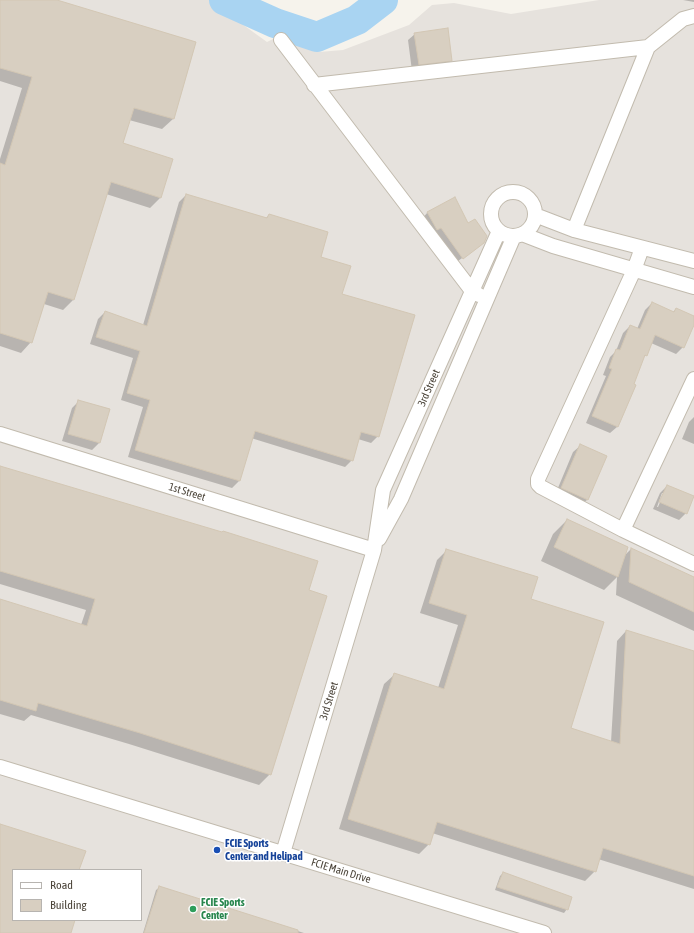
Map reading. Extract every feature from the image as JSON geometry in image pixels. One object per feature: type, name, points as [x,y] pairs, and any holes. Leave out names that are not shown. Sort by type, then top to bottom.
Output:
[{"type":"street","points":[[574,230],[648,47],[683,19],[694,16]]},
{"type":"street","points":[[281,40],[472,291],[486,298]]},
{"type":"street","points":[[314,85],[648,47]]},
{"type":"street","points":[[518,235],[529,229],[533,222],[534,208],[526,197],[513,192],[500,197],[492,208],[491,216],[493,224],[499,231],[506,235],[518,235],[694,287]]},
{"type":"street","points":[[534,215],[574,230],[642,248],[693,257]]},
{"type":"street","name":"3rd Street","points":[[284,853],[374,550],[383,490],[499,231]]},
{"type":"street","name":"3rd Street","points":[[374,550],[401,499],[486,298],[518,235]]},
{"type":"street","points":[[642,248],[634,270],[538,478],[538,484],[541,487],[623,530],[694,564]]},
{"type":"street","points":[[623,530],[694,379]]},
{"type":"street","name":"1st Street","points":[[0,434],[374,550]]},
{"type":"street","name":"FCIE Main Drive","points":[[0,767],[544,933]]},
{"type":"shaded area","points":[[0,0],[211,0],[267,42],[283,34],[302,46],[319,52],[343,50],[409,25],[432,5],[454,3],[511,14],[599,0],[694,0],[694,933],[0,933]]},
{"type":"building","points":[[0,0],[57,0],[196,42],[174,119],[134,108],[123,143],[173,159],[161,198],[111,182],[74,300],[48,292],[32,343],[0,333],[0,163],[5,165],[32,77],[0,68]]},
{"type":"building","points":[[448,28],[452,61],[419,65],[414,33]]},
{"type":"building","points":[[186,194],[267,218],[269,214],[328,232],[321,257],[351,266],[342,294],[415,315],[379,437],[361,432],[353,461],[255,431],[240,481],[135,450],[150,400],[127,393],[140,351],[96,337],[105,311],[147,326]]},
{"type":"building","points":[[455,197],[468,223],[475,219],[487,236],[484,243],[463,259],[441,228],[437,230],[427,212]]},
{"type":"building","points":[[652,302],[674,312],[676,308],[694,316],[694,325],[684,348],[655,335],[647,356],[645,355],[634,384],[636,385],[618,427],[592,416],[612,369],[609,368],[616,349],[620,350],[630,325],[640,329]]},
{"type":"building","points":[[78,400],[110,409],[100,443],[68,434]]},
{"type":"building","points":[[580,444],[607,456],[588,500],[561,488]]},
{"type":"building","points":[[0,466],[222,532],[223,531],[318,561],[309,590],[327,596],[271,775],[140,733],[38,703],[36,711],[0,700],[0,599],[87,626],[95,599],[0,571]]},
{"type":"building","points":[[667,485],[694,496],[687,514],[659,502]]},
{"type":"building","points":[[567,519],[628,547],[618,577],[554,547]]},
{"type":"building","points":[[631,548],[694,577],[694,612],[629,582]]},
{"type":"building","points":[[446,549],[538,577],[531,599],[604,622],[571,728],[620,744],[626,630],[694,651],[694,876],[603,848],[596,872],[437,822],[430,845],[348,819],[394,673],[444,689],[467,615],[429,603]]},
{"type":"building","points":[[0,824],[86,851],[79,869],[12,869],[12,921],[75,921],[71,933],[0,933]]},
{"type":"building","points":[[503,872],[572,897],[568,910],[497,887]]},
{"type":"building","name":"FCIE Sports Center","points":[[159,886],[298,930],[298,933],[144,933]]},
{"type":"waterway","points":[[224,0],[275,23],[317,37],[357,20],[383,0]]},
{"type":"place","name":"FCIE Sports Center and Helipad","points":[[217,850]]},
{"type":"place","name":"FCIE Sports Center","points":[[193,909]]}]
